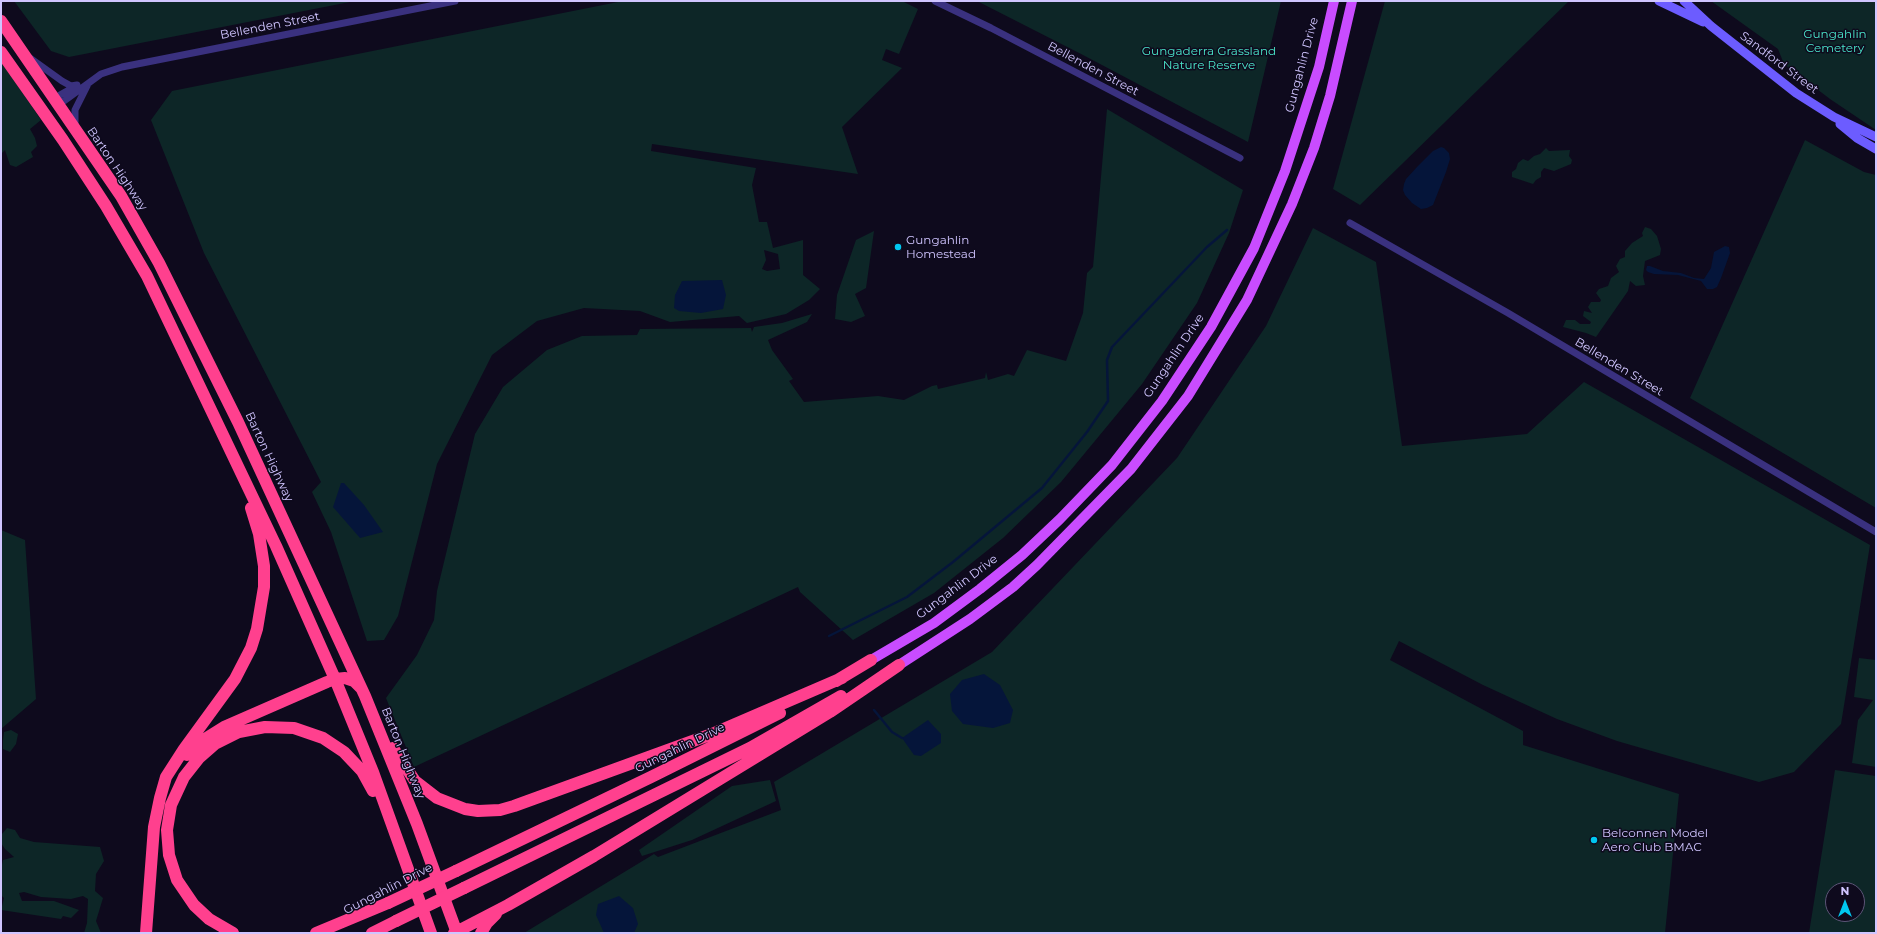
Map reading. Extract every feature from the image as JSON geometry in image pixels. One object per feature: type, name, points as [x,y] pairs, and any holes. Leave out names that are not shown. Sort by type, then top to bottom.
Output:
[{"type":"highway","name":"Barton Highway","points":[[1,21],[121,196],[159,263],[238,422],[375,721],[439,882],[454,933]]},
{"type":"highway","points":[[1,52],[63,140],[106,206],[146,276],[276,546],[335,679],[375,777],[429,927],[440,933]]},
{"type":"highway","points":[[30,93],[56,102],[54,115],[63,140]]},
{"type":"highway","points":[[146,933],[154,827],[166,777],[175,762],[235,679],[249,653],[261,610],[264,587],[262,547],[255,519],[195,378]]},
{"type":"highway","name":"Gungahlin Drive","points":[[332,933],[388,903],[752,728],[842,678],[871,660]]},
{"type":"highway","points":[[372,933],[743,752],[899,665]]},
{"type":"highway","points":[[454,933],[508,905],[594,856],[830,712],[899,665]]},
{"type":"highway","points":[[161,794],[187,755],[209,735],[250,714],[335,679],[346,678],[354,681],[362,691]]},
{"type":"highway","points":[[375,721],[411,777],[425,790],[442,802],[456,807],[478,811],[492,811],[514,806],[712,734],[842,678]]},
{"type":"highway","points":[[233,933],[209,919],[194,906],[183,890],[171,861],[167,826],[175,793],[193,764],[215,744],[244,731],[270,727],[294,728],[317,735],[344,752],[359,767],[371,786],[396,852],[411,878]]},
{"type":"highway","points":[[316,933],[388,903]]},
{"type":"highway","points":[[482,933],[489,921],[508,905]]},
{"type":"main road","name":"Gungahlin Drive","points":[[871,660],[934,623],[980,589],[1022,555],[1060,519],[1112,465],[1162,401],[1211,328],[1254,248],[1285,171],[1315,79],[1334,1]]},
{"type":"main road","points":[[899,665],[970,619],[1013,587],[1131,469],[1188,396],[1247,300],[1292,204],[1314,148],[1330,96],[1352,1]]},
{"type":"main road","name":"Sandford Street","points":[[1659,1],[1711,26]]},
{"type":"main road","name":"Sandford Street","points":[[1684,1],[1711,26],[1796,93],[1834,117],[1876,136]]},
{"type":"main road","name":"Sandford Street","points":[[1834,117],[1857,138],[1876,149]]},
{"type":"street","name":"Bellenden Street","points":[[56,102],[60,95],[77,85],[122,67],[455,1]]},
{"type":"street","name":"Bellenden Street","points":[[935,1],[998,32],[1240,158]]},
{"type":"street","points":[[22,51],[62,81],[71,86],[77,85]]},
{"type":"street","name":"Bellenden Street","points":[[56,102],[64,101],[90,81]]},
{"type":"street","points":[[76,131],[75,110],[90,81]]},
{"type":"street","name":"Bellenden Street","points":[[1350,223],[1508,313],[1876,532]]},
{"type":"green space","points":[[14,1],[355,1],[69,57],[51,51]]},
{"type":"green space","points":[[623,1],[902,1],[918,9],[899,54],[886,49],[882,60],[902,68],[842,127],[858,174],[652,144],[651,151],[756,168],[752,185],[759,222],[767,222],[773,248],[803,240],[803,275],[820,289],[809,300],[786,314],[747,323],[739,316],[670,322],[640,311],[584,308],[537,321],[492,355],[437,464],[398,616],[384,640],[367,641],[331,532],[312,492],[321,482],[204,253],[151,120],[172,91]],"holes":[[[764,250],[778,254],[780,269],[767,271],[762,269],[766,260]]]},
{"type":"green space","name":"Gungaderra Grassland Nature Reserve","points":[[977,1],[1281,1],[1248,142],[1083,55]]},
{"type":"green space","points":[[1385,1],[1569,1],[1360,205],[1333,189]]},
{"type":"green space","name":"Gungahlin Cemetery","points":[[1711,1],[1876,1],[1876,130],[1830,99],[1784,64],[1778,49]]},
{"type":"green space","points":[[1,61],[41,120],[30,129],[37,146],[31,152],[33,157],[16,167],[10,165],[5,150],[1,154]]},
{"type":"green space","points":[[1107,109],[1243,190],[1229,233],[1197,303],[1142,384],[1061,482],[1003,538],[934,593],[853,640],[800,592],[798,587],[414,767],[386,698],[417,655],[434,620],[437,591],[475,434],[503,387],[547,350],[582,336],[637,335],[640,329],[751,328],[752,332],[754,327],[782,323],[812,314],[807,322],[768,340],[772,350],[793,379],[789,381],[804,402],[878,396],[904,400],[932,386],[937,385],[938,389],[985,378],[986,372],[988,380],[1008,374],[1014,376],[1027,350],[1066,361],[1083,313],[1087,273],[1093,267]]},
{"type":"green space","points":[[1805,140],[1864,172],[1876,175],[1876,508],[1690,398]]},
{"type":"green space","points":[[1546,148],[1549,151],[1570,150],[1569,156],[1572,160],[1571,164],[1554,171],[1544,168],[1541,172],[1541,177],[1533,184],[1512,177],[1512,172],[1516,169],[1518,163],[1523,159],[1528,161],[1534,156],[1540,154]]},
{"type":"green space","points":[[1645,227],[1651,229],[1657,236],[1661,249],[1660,255],[1645,261],[1643,276],[1645,285],[1636,286],[1630,281],[1628,291],[1596,337],[1563,327],[1566,320],[1575,320],[1580,324],[1590,324],[1591,322],[1583,316],[1584,311],[1592,313],[1588,307],[1591,302],[1600,302],[1601,300],[1596,293],[1599,289],[1608,286],[1611,278],[1619,272],[1616,266],[1620,259],[1625,257],[1625,251],[1632,243],[1643,236],[1642,233]]},
{"type":"green space","points":[[1313,228],[1376,262],[1402,446],[1527,434],[1584,382],[1870,545],[1841,724],[1794,772],[1759,782],[1617,741],[1557,719],[1483,685],[1399,641],[1390,660],[1523,731],[1523,745],[1679,794],[1665,933],[524,933],[654,854],[658,857],[781,810],[774,782],[992,652],[1177,458],[1266,326]]},
{"type":"green space","points":[[874,231],[866,288],[855,294],[865,316],[851,322],[835,319],[837,295],[856,240]]},
{"type":"green space","points":[[1,530],[25,540],[36,699],[1,729]]},
{"type":"green space","points":[[1859,658],[1876,660],[1876,767],[1852,763],[1858,720],[1873,700],[1854,697]]},
{"type":"green space","points":[[11,730],[18,734],[16,744],[10,752],[3,749],[3,740],[4,732]]},
{"type":"green space","points":[[1835,770],[1876,776],[1876,933],[1809,933]]},
{"type":"green space","points":[[770,780],[776,801],[692,840],[642,856],[639,850],[732,786]]},
{"type":"green space","points":[[7,828],[15,830],[20,838],[34,842],[100,847],[104,861],[96,874],[95,891],[103,898],[96,921],[101,933],[84,933],[87,923],[88,899],[83,896],[71,899],[41,897],[24,892],[19,893],[22,901],[54,901],[79,910],[71,918],[63,916],[61,919],[1,910],[4,898],[1,895],[1,869],[3,860],[14,857],[1,843],[2,834]]},
{"type":"water","points":[[1441,147],[1449,153],[1450,159],[1446,172],[1433,205],[1421,209],[1412,203],[1405,195],[1403,190],[1404,184],[1406,179],[1433,151]]},
{"type":"water","points":[[1725,246],[1729,247],[1730,253],[1717,287],[1713,289],[1707,289],[1701,281],[1678,275],[1654,274],[1646,270],[1647,266],[1650,266],[1663,271],[1681,273],[1694,278],[1704,279],[1711,268],[1714,252]]},
{"type":"water","points":[[722,280],[726,295],[723,309],[701,313],[679,311],[674,308],[675,295],[682,281]]},
{"type":"water","points":[[341,483],[344,483],[364,505],[383,532],[360,538],[333,507]]},
{"type":"water","points":[[984,674],[1000,685],[1013,710],[1010,723],[993,728],[963,724],[952,711],[950,694],[962,680]]},
{"type":"water","points":[[928,720],[941,734],[941,743],[921,756],[914,755],[902,738]]},
{"type":"water","points":[[619,896],[633,908],[638,924],[634,933],[604,933],[596,915],[598,904]]},
{"type":"waterway","points":[[829,636],[907,597],[953,562],[1042,488],[1087,432],[1108,401],[1107,360],[1112,347],[1207,247],[1227,230]]},
{"type":"waterway","points":[[874,710],[892,732],[902,738]]},
{"type":"place","name":"Gungahlin Homestead","points":[[898,247]]},
{"type":"place","name":"Belconnen Model Aero Club BMAC","points":[[1594,840]]}]
